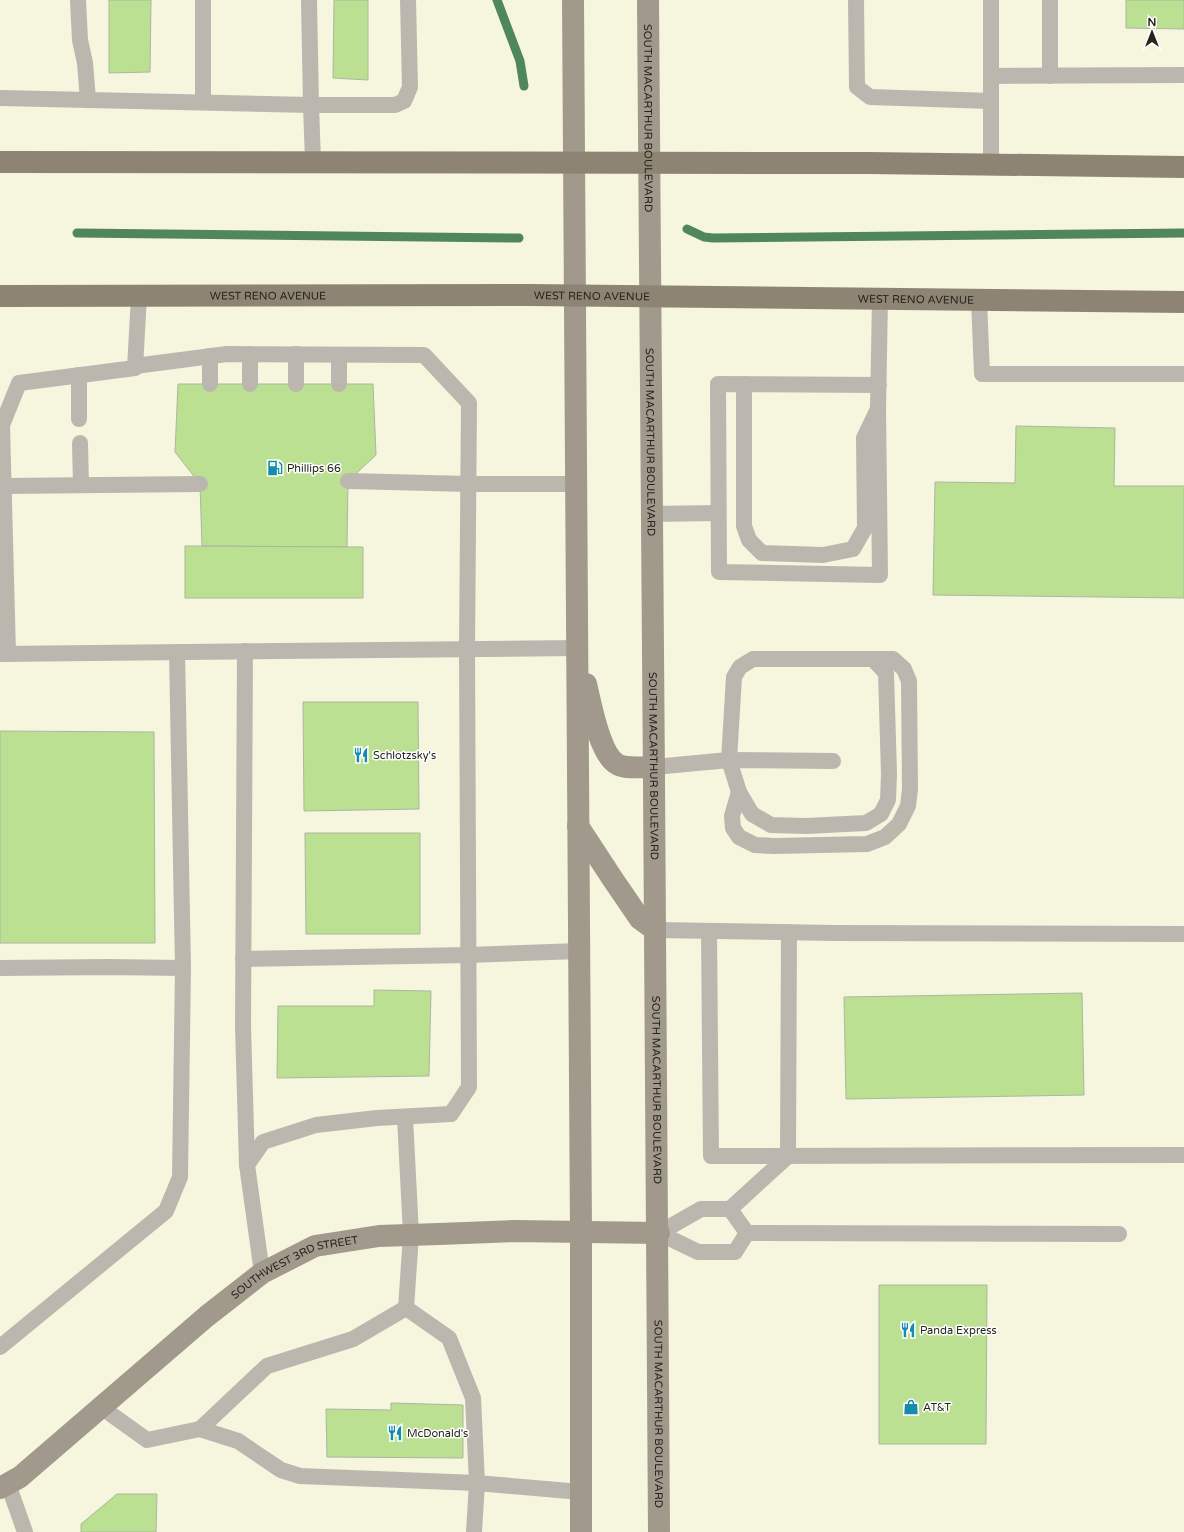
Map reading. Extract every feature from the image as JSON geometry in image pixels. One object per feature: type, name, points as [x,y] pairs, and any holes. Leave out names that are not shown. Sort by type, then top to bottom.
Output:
[{"type":"main road","points":[[573,0],[581,1232],[581,1532]]},
{"type":"main road","name":"SOUTH MACARTHUR BOULEVARD","points":[[648,0],[659,1532]]},
{"type":"main road","points":[[0,162],[869,163],[1184,167]]},
{"type":"main road","name":"WEST RENO AVENUE","points":[[0,296],[649,296],[1184,302]]},
{"type":"main road","points":[[577,648],[600,739],[608,755],[617,765],[654,767]]},
{"type":"main road","points":[[578,826],[640,919],[655,930]]},
{"type":"main road","name":"SOUTHWEST 3RD STREET","points":[[4,1486],[20,1477],[207,1316],[262,1273],[316,1246],[379,1236],[514,1231],[658,1233]]},
{"type":"lane","points":[[78,0],[80,40],[85,63],[88,100]]},
{"type":"lane","points":[[203,0],[203,102]]},
{"type":"lane","points":[[310,0],[313,162]]},
{"type":"lane","points":[[0,98],[395,106],[404,101],[410,87],[408,0]]},
{"type":"lane","points":[[856,0],[857,87],[870,97],[991,101]]},
{"type":"lane","points":[[990,0],[991,165]]},
{"type":"lane","points":[[1050,0],[1050,76]]},
{"type":"lane","points":[[991,76],[1184,75]]},
{"type":"lane","points":[[135,366],[139,296]]},
{"type":"lane","points":[[879,384],[718,384],[719,572],[880,575],[878,409],[879,384],[880,299]]},
{"type":"lane","points":[[979,300],[982,374],[1184,374]]},
{"type":"lane","points":[[247,1165],[263,1142],[316,1126],[377,1118],[451,1114],[469,1087],[467,649],[469,403],[424,355],[227,354],[19,383],[1,425],[4,486],[4,654],[245,651],[467,649],[577,648]]},
{"type":"lane","points":[[250,354],[250,384]]},
{"type":"lane","points":[[296,354],[296,384]]},
{"type":"lane","points":[[339,355],[339,384]]},
{"type":"lane","points":[[210,356],[210,384]]},
{"type":"lane","points":[[79,375],[79,418]]},
{"type":"lane","points":[[744,384],[744,526],[749,540],[762,552],[823,555],[853,549],[865,528],[864,438],[878,409]]},
{"type":"lane","points":[[80,443],[80,485]]},
{"type":"lane","points":[[348,481],[469,484],[576,484]]},
{"type":"lane","points":[[4,486],[200,484]]},
{"type":"lane","points":[[652,514],[718,513]]},
{"type":"lane","points":[[245,651],[243,1026],[247,1165],[262,1273]]},
{"type":"lane","points":[[0,1347],[166,1211],[180,1177],[183,968],[177,652]]},
{"type":"lane","points":[[739,792],[732,816],[733,828],[739,837],[755,844],[774,846],[867,844],[885,837],[899,824],[908,806],[910,790],[909,681],[904,669],[893,659],[873,659],[753,659],[740,667],[734,678],[729,760],[739,792],[752,814],[771,825],[806,826],[866,823],[881,814],[888,800],[889,774],[886,673],[873,659]]},
{"type":"lane","points":[[654,767],[729,760],[833,761]]},
{"type":"lane","points":[[655,930],[709,932],[1184,934]]},
{"type":"lane","points":[[709,932],[711,1156],[1184,1155]]},
{"type":"lane","points":[[658,1233],[701,1209],[730,1209],[788,1156],[789,932]]},
{"type":"lane","points":[[243,959],[469,955],[579,951]]},
{"type":"lane","points":[[0,968],[183,968]]},
{"type":"lane","points":[[405,1117],[411,1235],[406,1308]]},
{"type":"lane","points":[[730,1209],[747,1233]]},
{"type":"lane","points":[[658,1233],[698,1252],[735,1252],[747,1233]]},
{"type":"lane","points":[[747,1233],[1119,1234]]},
{"type":"lane","points":[[200,1429],[267,1366],[353,1339],[406,1308]]},
{"type":"lane","points":[[406,1308],[449,1338],[473,1398],[477,1483],[474,1532]]},
{"type":"lane","points":[[101,1407],[147,1440],[200,1429],[238,1441],[281,1470],[300,1476],[477,1483],[581,1492]]},
{"type":"lane","points":[[4,1486],[25,1532]]},
{"type":"building","points":[[109,0],[151,0],[150,72],[109,73]]},
{"type":"building","points":[[334,0],[368,0],[368,80],[333,78]]},
{"type":"building","points":[[1126,0],[1184,0],[1184,29],[1126,28]]},
{"type":"building","name":"Phillips 66","points":[[178,384],[373,384],[376,455],[348,481],[347,547],[202,546],[200,484],[175,452]]},
{"type":"building","points":[[1016,426],[1115,428],[1114,486],[1184,486],[1184,598],[933,595],[935,482],[1015,483]]},
{"type":"building","points":[[185,546],[363,547],[363,598],[185,598]]},
{"type":"building","name":"Schlotzsky's","points":[[303,702],[418,702],[419,809],[304,811]]},
{"type":"building","points":[[0,731],[154,732],[155,943],[0,943]]},
{"type":"building","points":[[305,833],[420,833],[420,934],[306,934]]},
{"type":"building","points":[[374,990],[431,991],[429,1076],[277,1078],[278,1006],[374,1006]]},
{"type":"building","points":[[1082,993],[1084,1095],[846,1099],[844,997]]},
{"type":"building","points":[[879,1285],[987,1285],[986,1444],[879,1444]]},
{"type":"building","name":"McDonald's","points":[[391,1403],[463,1405],[463,1458],[327,1457],[326,1409],[391,1410]]},
{"type":"building","points":[[117,1494],[157,1494],[156,1532],[81,1532],[81,1524]]},
{"type":"waterway","points":[[497,0],[520,61],[524,86]]},
{"type":"waterway","points":[[687,229],[704,237],[713,238],[1184,233]]},
{"type":"waterway","points":[[77,233],[519,238]]},
{"type":"place","name":"Phillips 66","points":[[275,468]]},
{"type":"place","name":"Schlotzsky's","points":[[361,755]]},
{"type":"place","name":"Panda Express","points":[[908,1330]]},
{"type":"place","name":"AT&T","points":[[911,1407]]},
{"type":"place","name":"McDonald's","points":[[395,1433]]}]
